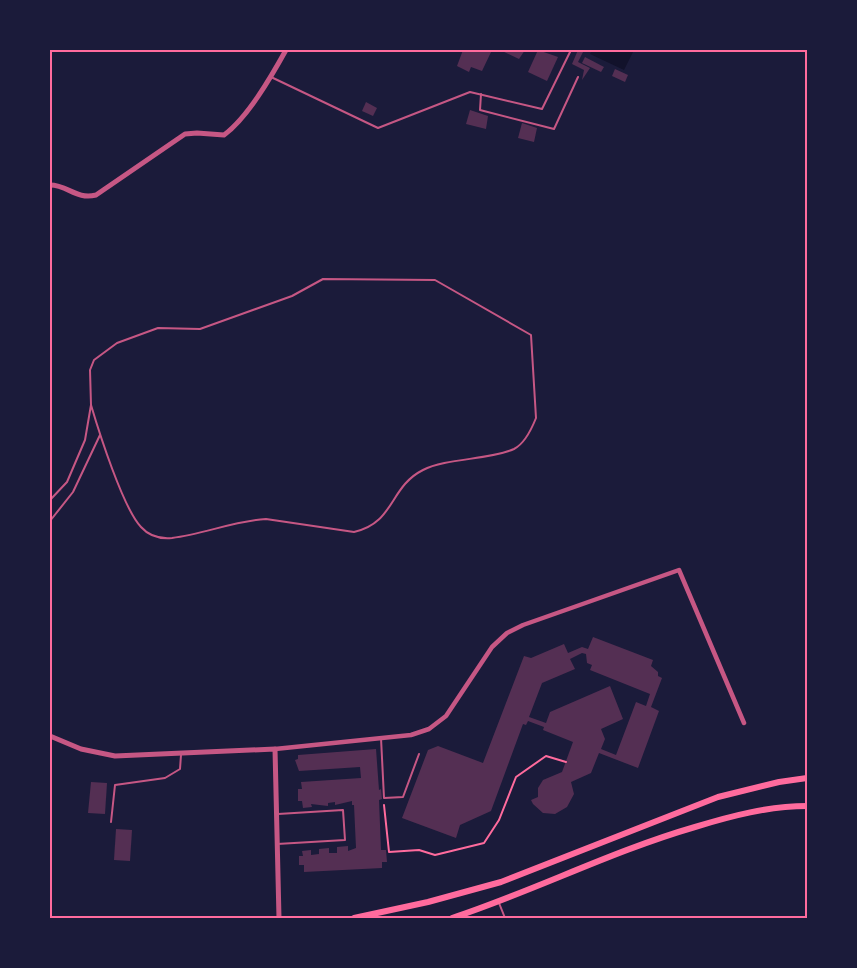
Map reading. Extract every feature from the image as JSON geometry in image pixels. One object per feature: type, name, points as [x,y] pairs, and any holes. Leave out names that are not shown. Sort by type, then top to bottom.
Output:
[{"type":"main road","points":[[354,918],[428,902],[501,882],[718,797],[778,782],[807,778]]},
{"type":"main road","points":[[452,918],[499,902],[655,839],[720,819],[772,809],[807,806]]},
{"type":"street","points":[[50,185],[56,185],[80,196],[96,195],[185,134],[197,132],[224,135],[233,128],[271,77],[286,50]]},
{"type":"street","points":[[50,736],[95,754],[137,756],[275,749],[411,735],[429,729],[446,716],[492,647],[507,633],[523,625],[680,570],[744,723]]},
{"type":"street","points":[[275,749],[279,918]]},
{"type":"lane","points":[[271,77],[378,128],[470,92],[542,109],[571,50]]},
{"type":"lane","points":[[481,94],[480,110],[554,128],[578,77]]},
{"type":"lane","points":[[50,500],[67,482],[85,440],[91,404],[90,370],[94,360],[117,343],[158,328],[200,329],[292,296],[323,279],[435,280],[531,335],[536,418],[530,431],[515,449],[425,468],[410,477],[385,515],[378,522],[366,530],[354,532],[266,519],[252,520],[172,538],[152,536],[133,517],[100,435],[91,404]]},
{"type":"lane","points":[[50,521],[73,492],[100,435]]},
{"type":"lane","points":[[381,738],[384,798],[403,797],[419,754]]},
{"type":"lane","points":[[112,822],[115,785],[165,778],[180,769],[181,755]]},
{"type":"lane","points":[[276,814],[343,810],[345,840],[277,844]]},
{"type":"lane","points":[[499,902],[505,918]]},
{"type":"path","points":[[384,802],[389,852],[419,850],[435,855],[451,852],[484,843],[499,820],[516,777],[546,756],[566,762]]},
{"type":"shaded area","points":[[592,50],[628,50],[633,52],[624,70],[590,54]]},
{"type":"building","points":[[463,50],[492,50],[482,71],[471,67],[469,72],[457,66]]},
{"type":"building","points":[[500,50],[525,50],[519,59]]},
{"type":"building","points":[[538,50],[558,57],[547,81],[528,72]]},
{"type":"building","points":[[578,50],[584,50],[578,62],[590,68],[582,80],[584,70],[572,64]]},
{"type":"building","points":[[585,57],[604,67],[601,72],[582,63]]},
{"type":"building","points":[[615,69],[628,75],[625,82],[612,76]]},
{"type":"building","points":[[366,102],[377,108],[373,116],[362,111]]},
{"type":"building","points":[[470,110],[488,116],[486,129],[466,124]]},
{"type":"building","points":[[522,123],[537,128],[534,142],[518,138]]},
{"type":"building","points":[[593,637],[653,660],[651,666],[658,672],[658,676],[662,678],[651,707],[659,711],[638,768],[599,753],[591,773],[571,782],[574,794],[567,807],[555,814],[543,813],[531,800],[538,797],[538,788],[543,780],[562,772],[573,742],[543,730],[544,727],[528,721],[526,725],[523,724],[491,811],[460,825],[456,838],[402,818],[428,750],[438,746],[483,763],[524,656],[531,658],[564,644],[568,653],[582,647],[588,649]],"holes":[[[582,653],[586,654],[587,663],[592,665],[590,670],[650,694],[646,706],[636,702],[616,755],[601,749],[605,739],[601,729],[623,719],[610,686],[550,712],[546,723],[529,717],[542,683],[575,669],[570,659]]]},
{"type":"building","points":[[376,749],[379,790],[381,789],[382,799],[379,800],[381,850],[386,850],[387,862],[382,862],[382,868],[304,872],[304,865],[299,865],[299,856],[303,856],[302,851],[311,850],[311,855],[319,854],[319,849],[329,848],[329,853],[337,853],[337,847],[348,846],[348,851],[356,848],[354,805],[352,805],[352,801],[335,805],[335,802],[328,803],[328,806],[311,804],[312,807],[303,808],[302,801],[298,801],[298,789],[302,789],[301,782],[361,778],[360,767],[299,771],[295,760],[298,759],[298,755]]},
{"type":"building","points":[[91,782],[107,783],[105,814],[88,813]]},
{"type":"building","points":[[116,829],[132,830],[130,861],[114,860]]}]
